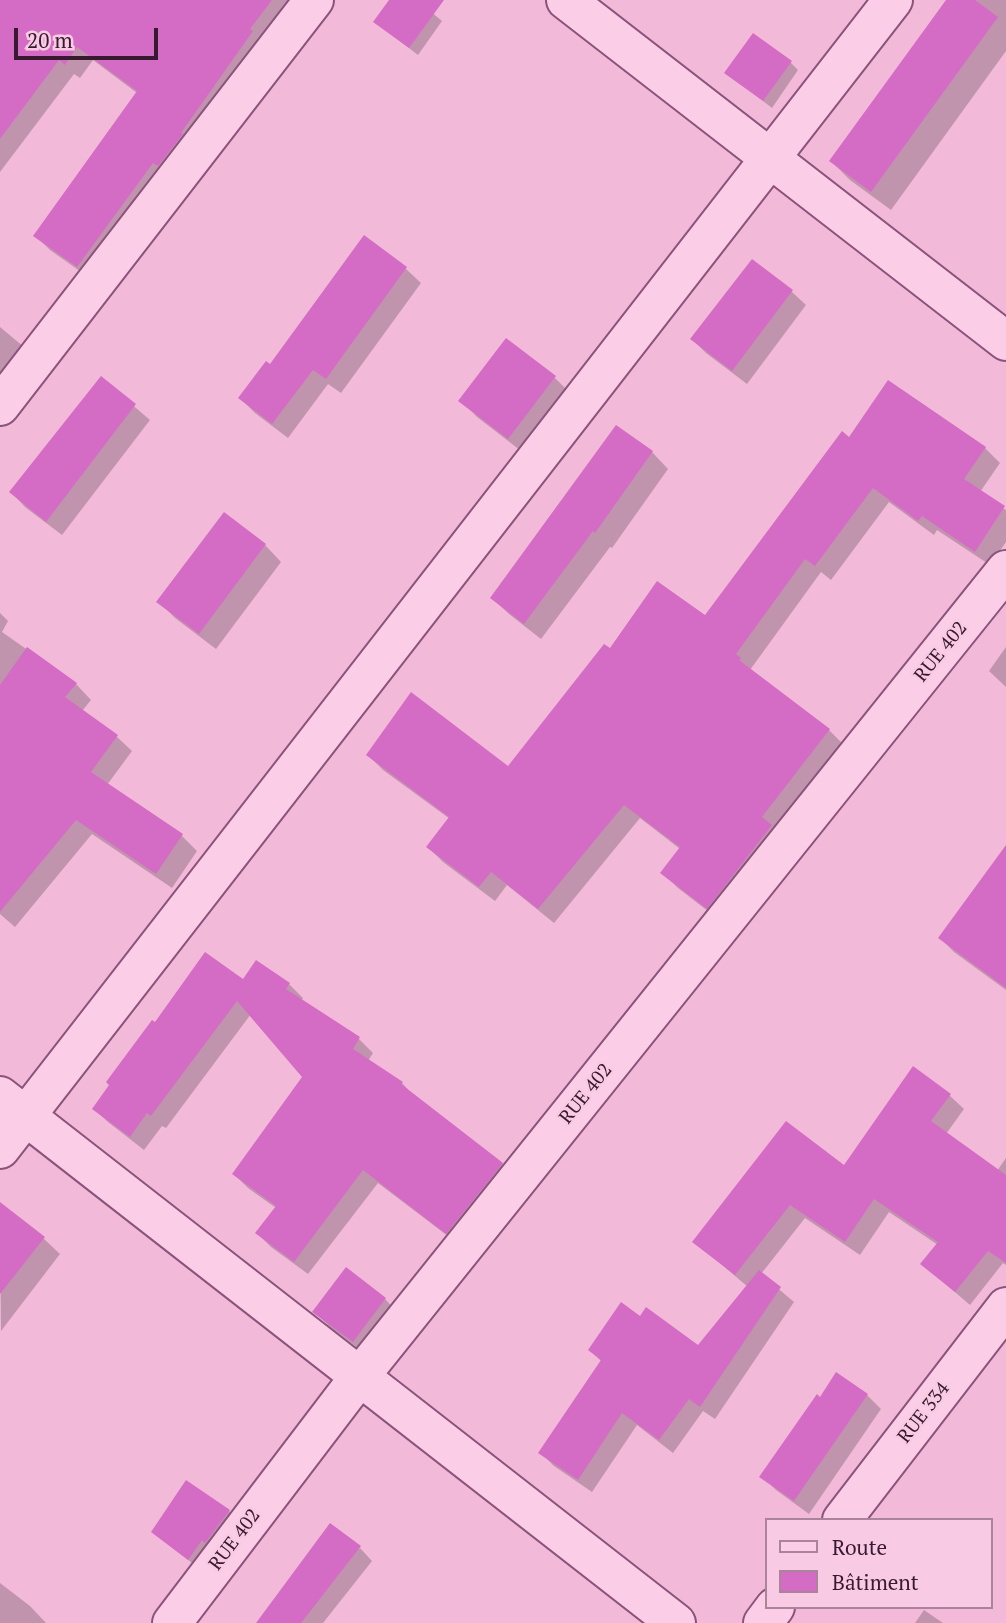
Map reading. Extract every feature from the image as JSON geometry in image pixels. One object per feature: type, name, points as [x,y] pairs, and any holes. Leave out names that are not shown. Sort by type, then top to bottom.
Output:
[{"type":"street","points":[[0,406],[314,0]]},
{"type":"street","points":[[566,0],[1006,341]]},
{"type":"street","points":[[0,1149],[13,1106],[770,158],[893,0]]},
{"type":"street","name":"RUE 402","points":[[172,1623],[360,1376],[1006,570]]},
{"type":"street","points":[[13,1106],[676,1623]]},
{"type":"street","name":"RUE 334","points":[[844,1518],[1006,1307]]},
{"type":"building","points":[[0,0],[272,0],[250,29],[253,31],[181,133],[183,134],[158,166],[153,163],[77,267],[33,236],[137,91],[77,47],[65,65],[59,60],[0,139]]},
{"type":"building","points":[[389,0],[444,0],[409,48],[373,22]]},
{"type":"building","points":[[946,0],[975,0],[998,17],[871,192],[829,161]]},
{"type":"building","points":[[753,33],[792,61],[763,101],[724,73]]},
{"type":"building","points":[[364,235],[407,267],[326,379],[313,370],[272,424],[238,398],[266,361],[270,364]]},
{"type":"building","points":[[752,259],[793,290],[732,371],[690,339]]},
{"type":"building","points":[[506,338],[556,376],[508,439],[458,401]]},
{"type":"building","points":[[101,376],[136,404],[46,522],[9,492]]},
{"type":"building","points":[[888,380],[986,447],[964,479],[1005,506],[975,552],[922,516],[918,521],[873,488],[815,566],[805,559],[736,654],[741,658],[739,660],[830,729],[762,817],[772,825],[707,909],[660,873],[680,847],[624,805],[538,909],[491,872],[479,887],[426,847],[449,817],[366,755],[411,692],[508,766],[604,644],[610,648],[657,581],[705,615],[842,431],[849,437]]},
{"type":"building","points":[[616,425],[653,451],[595,533],[593,531],[524,624],[490,598]]},
{"type":"building","points":[[224,512],[266,544],[199,634],[156,602]]},
{"type":"building","points":[[27,647],[77,683],[65,697],[118,735],[91,772],[183,834],[156,874],[76,820],[0,912],[0,685]]},
{"type":"building","points":[[1006,845],[1006,988],[938,938]]},
{"type":"building","points":[[205,952],[243,979],[256,960],[290,983],[286,989],[360,1037],[353,1049],[403,1082],[401,1084],[503,1163],[446,1234],[363,1170],[294,1262],[255,1233],[276,1206],[232,1174],[302,1077],[237,1001],[151,1116],[147,1113],[130,1137],[92,1109],[109,1085],[106,1082],[152,1020],[155,1022]]},
{"type":"building","points":[[913,1066],[951,1094],[931,1121],[1006,1175],[1006,1263],[988,1251],[955,1292],[920,1264],[938,1242],[874,1199],[845,1242],[790,1205],[735,1275],[692,1242],[786,1121],[844,1165]]},
{"type":"building","points":[[0,1202],[45,1237],[0,1294]]},
{"type":"building","points":[[346,1267],[386,1298],[353,1342],[312,1312]]},
{"type":"building","points":[[759,1270],[781,1287],[700,1407],[689,1399],[659,1440],[622,1413],[578,1480],[538,1453],[601,1360],[588,1350],[621,1302],[640,1316],[646,1307],[698,1345]]},
{"type":"building","points":[[836,1372],[868,1394],[794,1501],[759,1477],[817,1394],[820,1397]]},
{"type":"building","points":[[186,1480],[230,1510],[205,1543],[202,1540],[188,1560],[151,1532]]},
{"type":"building","points":[[330,1523],[361,1546],[301,1623],[256,1623]]}]
